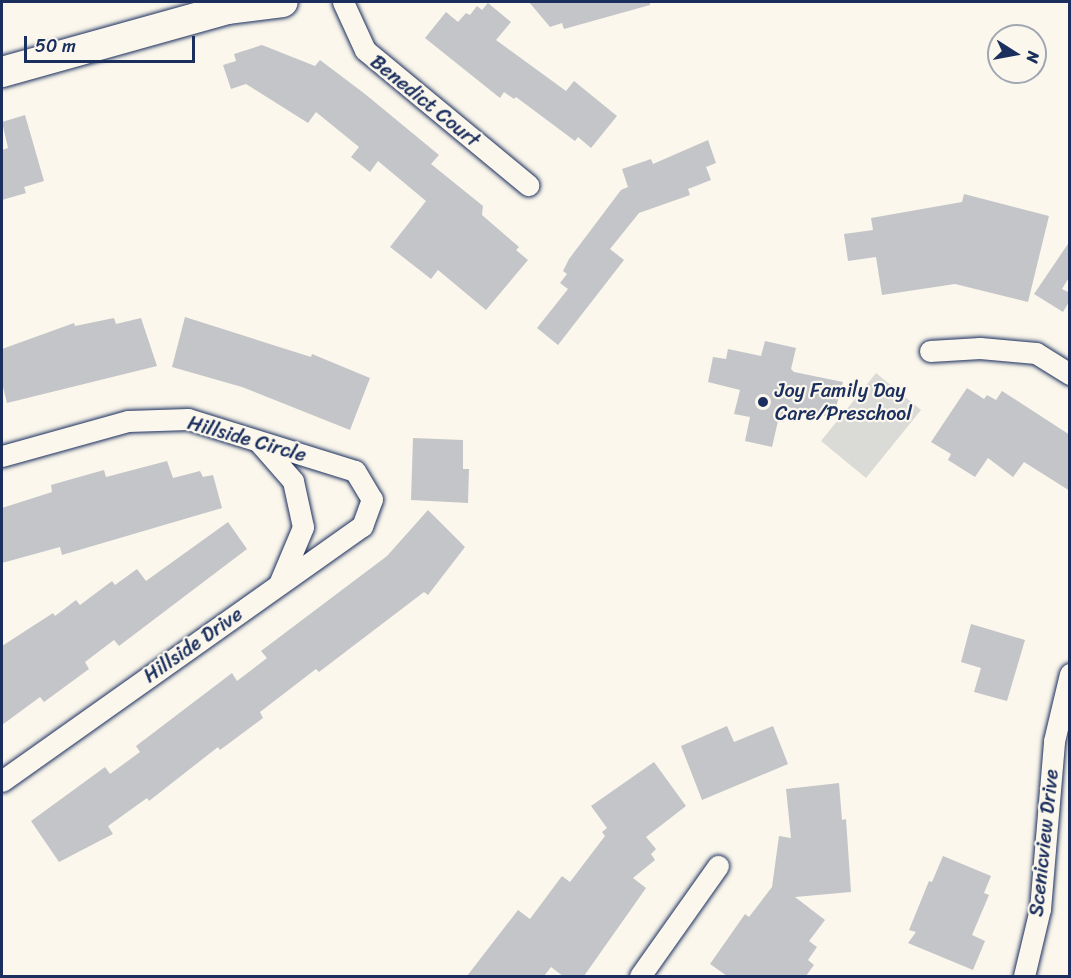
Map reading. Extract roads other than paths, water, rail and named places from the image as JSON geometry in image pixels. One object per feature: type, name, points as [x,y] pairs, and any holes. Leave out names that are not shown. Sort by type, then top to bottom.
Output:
[{"type":"street","points":[[2,72],[227,9],[283,2]]},
{"type":"street","name":"Benedict Court","points":[[343,2],[365,50],[528,185]]},
{"type":"street","points":[[930,351],[980,348],[1036,353],[1070,374]]},
{"type":"street","name":"Hillside Circle","points":[[2,456],[128,421],[188,419],[355,471],[372,499]]},
{"type":"street","points":[[259,442],[293,481],[303,527],[279,584]]},
{"type":"street","name":"Hillside Drive","points":[[2,781],[362,526],[372,499]]},
{"type":"street","name":"Scenicview Drive","points":[[1023,976],[1040,909],[1054,741],[1070,674]]},
{"type":"street","points":[[640,976],[718,866]]},
{"type":"place","name":"Joy Family Day Care/Preschool","points":[[763,402]]}]
